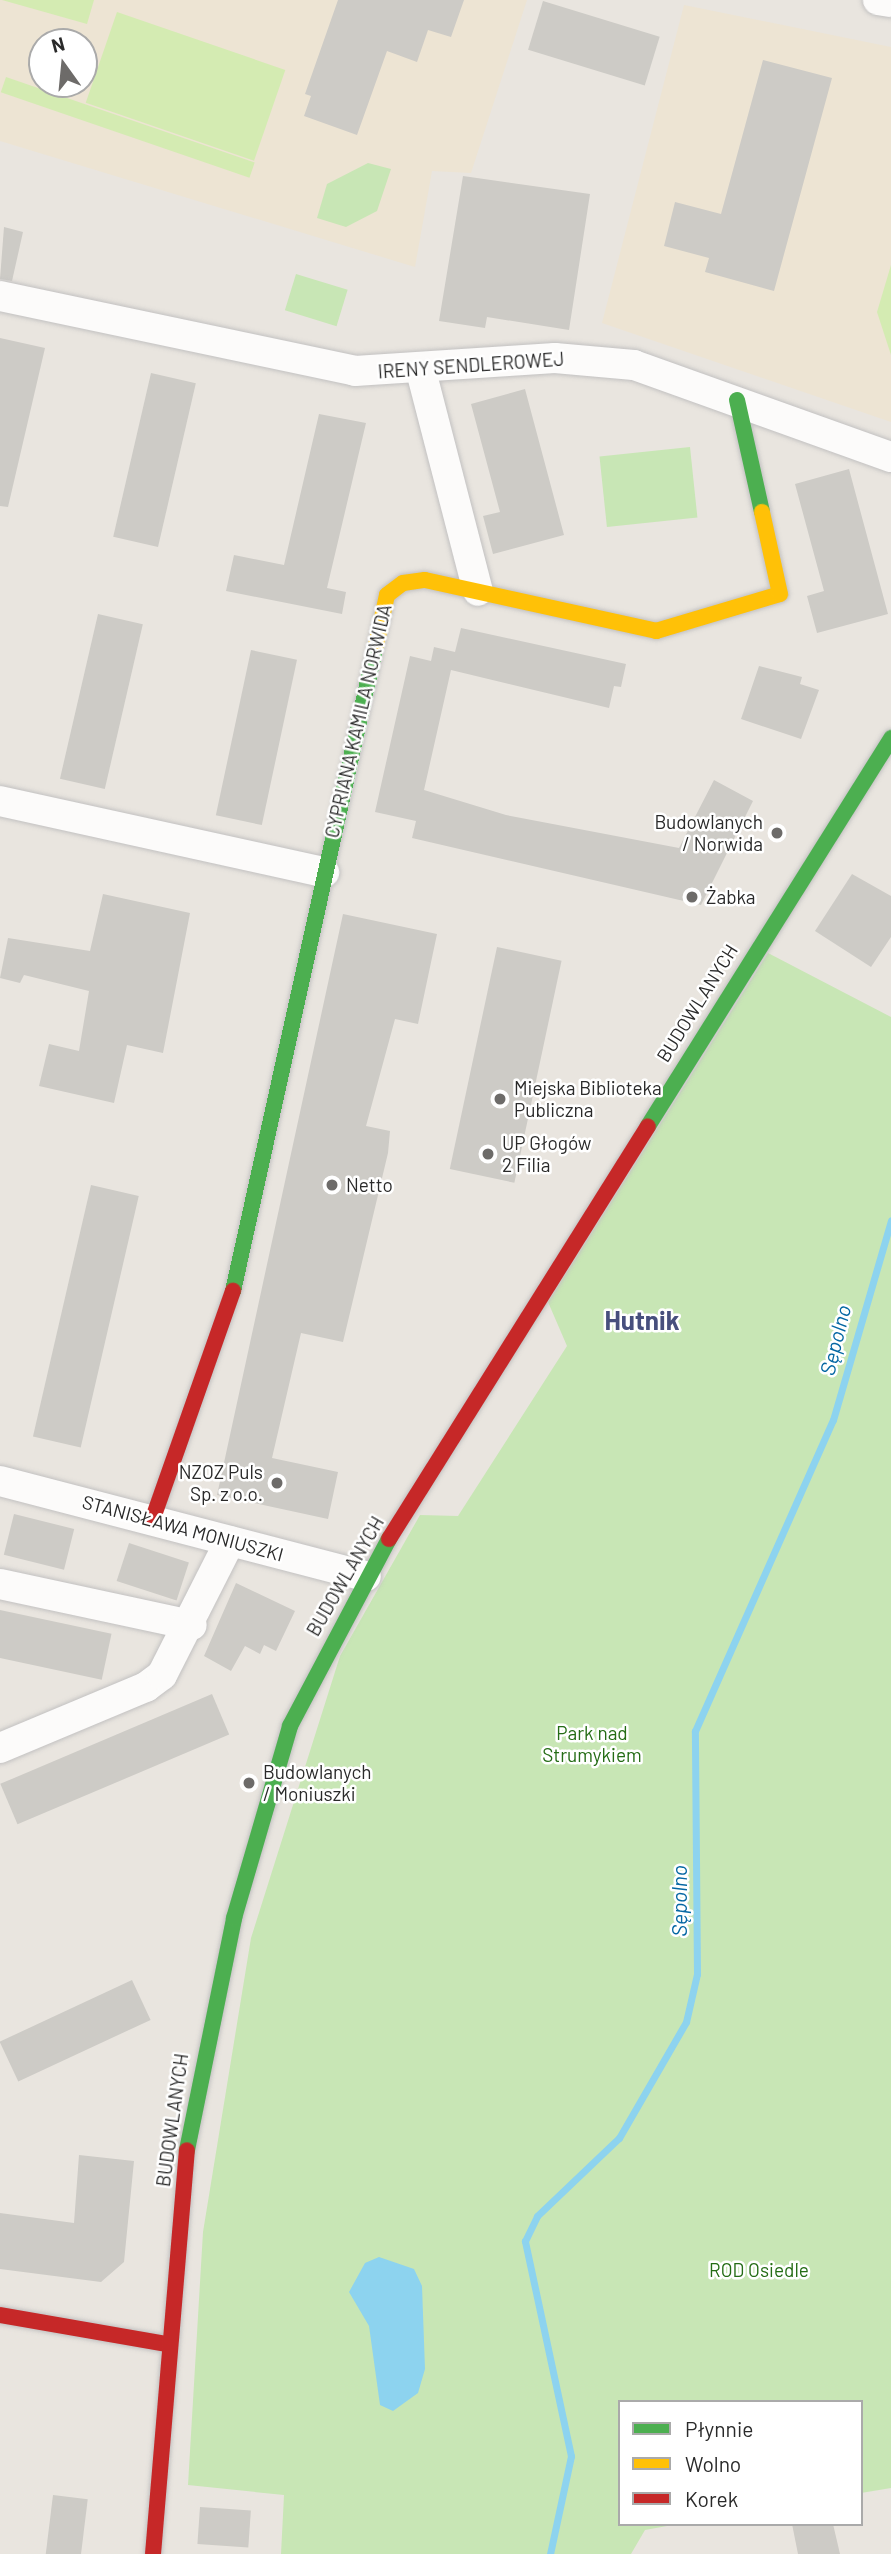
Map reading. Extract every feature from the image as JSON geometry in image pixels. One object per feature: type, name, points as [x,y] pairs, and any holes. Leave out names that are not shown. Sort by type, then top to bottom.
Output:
[{"type":"street","points":[[878,0],[891,2]]},
{"type":"street","name":"IRENY SENDLEROWEJ","points":[[0,296],[302,363],[421,371],[584,358],[634,365],[891,457]]},
{"type":"street","points":[[421,371],[478,591]]},
{"type":"street","name":"CYPRIANA KAMILA NORWIDA","points":[[153,1518],[235,1284],[387,595],[411,580],[478,591],[656,631],[780,594],[737,400]]},
{"type":"street","name":"BUDOWLANYCH","points":[[153,2554],[167,2344],[188,2134],[234,1918],[290,1726],[366,1576],[891,738]]},
{"type":"street","points":[[0,801],[324,872]]},
{"type":"street","name":"STANISŁAWA MONIUSZKI","points":[[0,1482],[153,1518],[366,1576]]},
{"type":"street","points":[[0,1748],[146,1687],[162,1675],[192,1625],[230,1541]]},
{"type":"street","points":[[0,1584],[192,1625]]},
{"type":"street","points":[[0,2315],[167,2344]]},
{"type":"shaded area","points":[[0,0],[527,0],[471,173],[432,171],[415,267],[0,141]]},
{"type":"shaded area","points":[[684,5],[891,47],[891,422],[602,323]]},
{"type":"green space","points":[[2,0],[94,0],[87,24]]},
{"type":"green space","points":[[117,12],[285,70],[254,161],[86,103],[87,98],[98,98],[98,67]]},
{"type":"green space","points":[[6,77],[28,85],[28,98],[67,98],[255,163],[249,178],[1,92]]},
{"type":"green space","points":[[368,163],[391,169],[377,211],[346,227],[317,218],[327,184]]},
{"type":"green space","points":[[891,265],[891,355],[877,312]]},
{"type":"green space","points":[[296,274],[348,290],[337,326],[285,310]]},
{"type":"green space","points":[[690,447],[697,518],[607,527],[599,457]]},
{"type":"green space","name":"Park nad Strumykiem","points":[[768,953],[891,1017],[891,2488],[863,2493],[863,2400],[618,2400],[618,2526],[667,2526],[645,2530],[631,2554],[281,2554],[284,2495],[188,2485],[203,2232],[251,1938],[340,1656],[420,1515],[458,1516],[567,1346],[548,1302]]},
{"type":"water","points":[[379,2257],[414,2269],[422,2286],[425,2369],[418,2393],[393,2411],[380,2405],[369,2326],[349,2292],[365,2263]]},
{"type":"building","points":[[338,0],[464,0],[451,37],[428,30],[417,62],[387,51],[357,135],[304,116],[311,96],[305,94]]},
{"type":"building","points":[[543,1],[660,37],[645,85],[528,50]]},
{"type":"building","points":[[763,60],[832,78],[774,291],[705,272],[709,258],[664,246],[675,202],[721,214]]},
{"type":"building","points":[[463,176],[590,194],[569,330],[487,317],[485,328],[439,321]]},
{"type":"building","points":[[4,227],[23,232],[12,281],[0,279]]},
{"type":"building","points":[[0,338],[45,348],[8,507],[0,506]]},
{"type":"building","points":[[151,373],[196,383],[158,547],[113,537]]},
{"type":"building","points":[[525,389],[564,535],[493,554],[483,516],[500,512],[471,404]]},
{"type":"building","points":[[319,414],[366,423],[327,588],[346,592],[342,614],[226,591],[234,555],[284,565]]},
{"type":"building","points":[[849,469],[888,614],[817,633],[807,596],[824,591],[795,484]]},
{"type":"building","points":[[98,614],[143,624],[105,789],[60,779]]},
{"type":"building","points":[[461,628],[626,664],[621,687],[614,686],[609,708],[451,670],[424,790],[506,815],[679,848],[714,780],[753,801],[701,905],[412,838],[416,821],[375,812],[410,656],[431,661],[434,647],[455,652]]},
{"type":"building","points":[[251,650],[297,660],[262,825],[216,815]]},
{"type":"building","points":[[759,666],[802,677],[800,684],[819,690],[801,739],[741,719]]},
{"type":"building","points":[[852,874],[891,896],[891,937],[871,967],[815,931]]},
{"type":"building","points":[[103,894],[190,913],[163,1053],[127,1045],[114,1103],[39,1086],[49,1044],[79,1051],[89,991],[24,975],[20,983],[0,978],[8,938],[90,951]]},
{"type":"building","points":[[343,914],[437,934],[418,1024],[395,1019],[366,1126],[390,1131],[388,1153],[343,1342],[301,1333],[272,1458],[338,1472],[328,1519],[217,1495]]},
{"type":"building","points":[[497,947],[562,961],[514,1183],[450,1169]]},
{"type":"building","points":[[91,1185],[139,1196],[81,1447],[33,1436]]},
{"type":"building","points":[[14,1514],[74,1529],[64,1570],[4,1555]]},
{"type":"building","points":[[129,1543],[189,1562],[177,1601],[117,1581]]},
{"type":"building","points":[[236,1583],[295,1611],[276,1651],[264,1645],[260,1654],[245,1646],[231,1671],[204,1656]]},
{"type":"building","points":[[0,1610],[112,1634],[102,1680],[0,1658]]},
{"type":"building","points":[[212,1694],[229,1735],[17,1824],[0,1784]]},
{"type":"building","points":[[132,1980],[151,2020],[18,2082],[0,2042]]},
{"type":"building","points":[[79,2155],[134,2161],[124,2262],[101,2282],[0,2269],[0,2213],[74,2223]]},
{"type":"building","points":[[53,2495],[88,2499],[81,2554],[46,2554]]},
{"type":"building","points":[[200,2507],[251,2511],[248,2547],[197,2544]]},
{"type":"building","points":[[792,2526],[833,2526],[840,2554],[798,2554]]},
{"type":"waterway","name":"Sępolno","points":[[550,2554],[571,2456],[525,2241],[537,2216],[619,2138],[686,2022],[697,1974],[695,1731],[833,1420],[891,1220]]},
{"type":"traffic: fast","points":[[737,400],[762,512]]},
{"type":"traffic: fast","points":[[233,1291],[376,645]]},
{"type":"traffic: fast","points":[[648,1126],[891,738]]},
{"type":"traffic: fast","points":[[187,2150],[234,1918],[290,1726],[389,1539]]},
{"type":"traffic: slow","points":[[376,645],[387,595],[403,583],[425,580],[656,631],[780,594],[762,512]]},
{"type":"traffic: jam","points":[[389,1539],[648,1126]]},
{"type":"traffic: jam","points":[[153,1518],[233,1291]]},
{"type":"traffic: jam","points":[[153,2554],[187,2150]]},
{"type":"traffic: jam","points":[[0,2315],[167,2344]]},
{"type":"place","name":"Budowlanych / Norwida","points":[[777,833]]},
{"type":"place","name":"Żabka","points":[[692,897]]},
{"type":"place","name":"Miejska Biblioteka Publiczna","points":[[500,1099]]},
{"type":"place","name":"UP Głogów 2 Filia","points":[[488,1154]]},
{"type":"place","name":"Netto","points":[[332,1185]]},
{"type":"place","name":"NZOZ Puls Sp. z o.o.","points":[[277,1483]]},
{"type":"place","name":"Budowlanych / Moniuszki","points":[[249,1783]]},
{"type":"district","name":"Hutnik","points":[[642,1320]]},
{"type":"park label","name":"ROD Osiedle","points":[[759,2270]]}]
